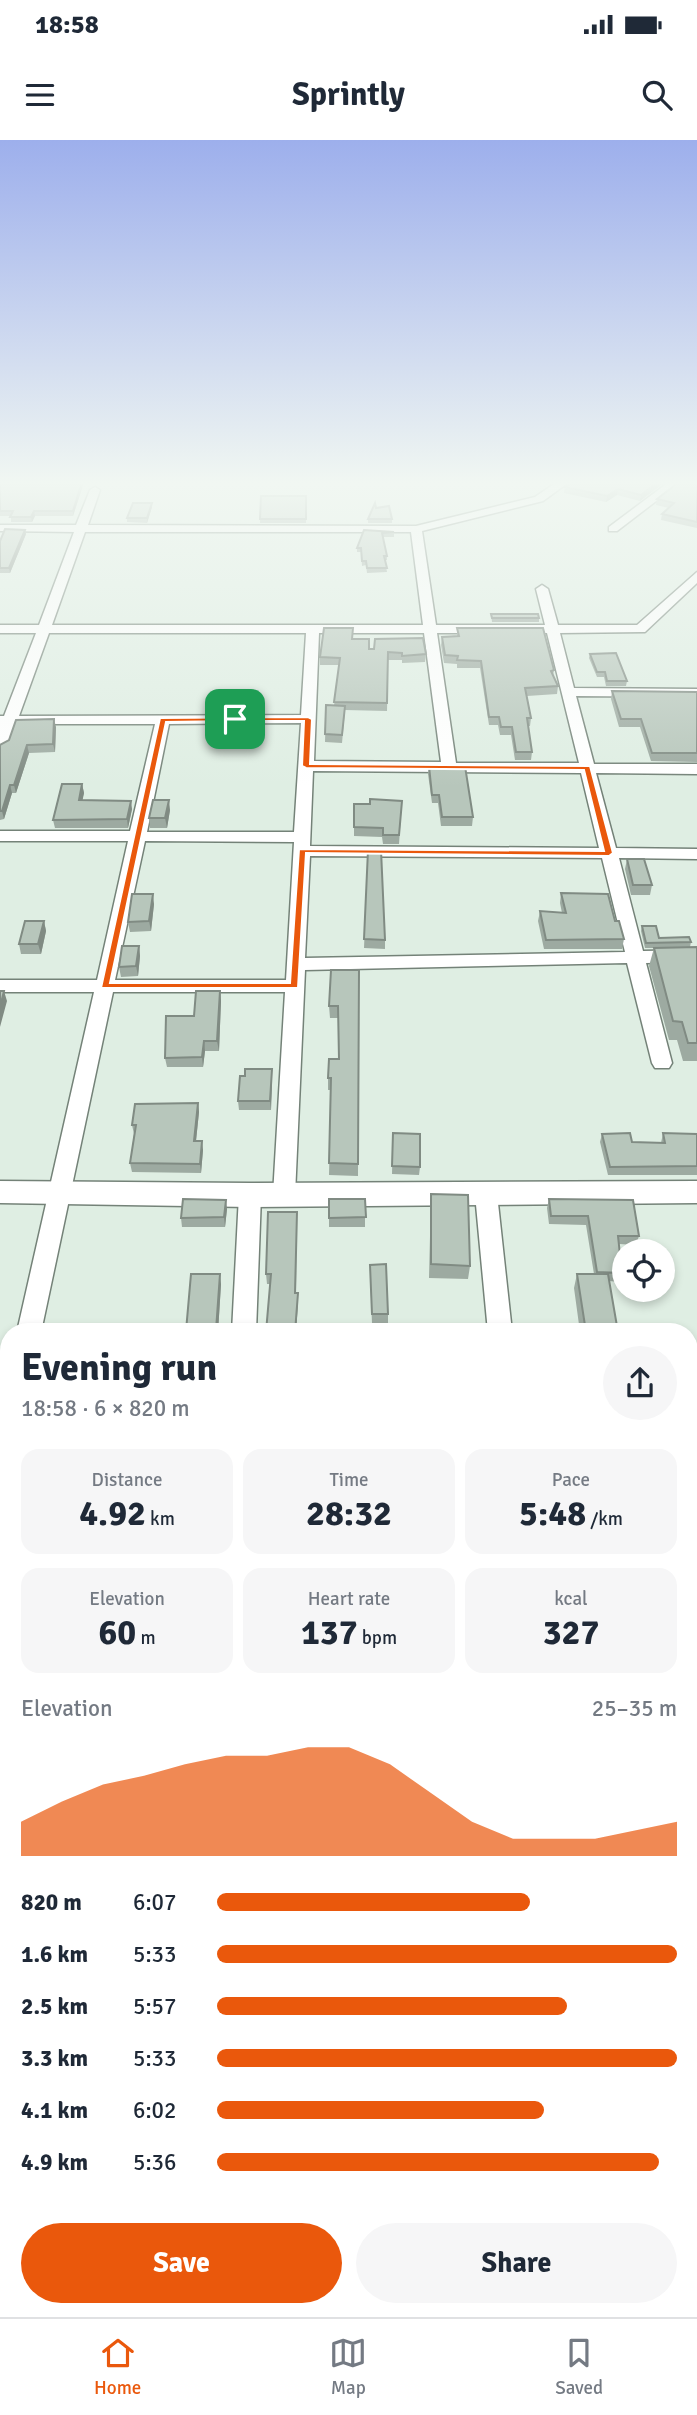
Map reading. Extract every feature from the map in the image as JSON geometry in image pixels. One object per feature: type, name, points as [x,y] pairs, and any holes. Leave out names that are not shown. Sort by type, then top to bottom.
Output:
[{"type":"street","points":[[0,747],[5,720],[60,584]]},
{"type":"street","points":[[424,584],[449,767]]},
{"type":"street","points":[[0,629],[640,629],[689,584]]},
{"type":"street","points":[[542,589],[662,1063]]},
{"type":"street","points":[[284,1195],[313,629]]},
{"type":"street","points":[[568,692],[697,693]]},
{"type":"street","points":[[31,1323],[163,719]]},
{"type":"street","points":[[5,720],[308,719]]},
{"type":"street","points":[[306,766],[697,769]]},
{"type":"street","points":[[0,836],[137,836],[302,844],[697,854]]},
{"type":"street","points":[[296,964],[697,956]]},
{"type":"street","points":[[0,986],[295,986]]},
{"type":"street","points":[[0,1192],[250,1195],[697,1192]]},
{"type":"street","points":[[486,1194],[499,1323]]},
{"type":"street","points":[[244,1323],[250,1195]]},
{"type":"building","points":[[491,614],[538,614],[539,618],[492,618]]},
{"type":"building","points":[[324,628],[353,628],[352,639],[369,639],[369,649],[374,649],[375,639],[423,638],[426,654],[402,656],[402,653],[388,652],[387,703],[334,702],[340,658],[320,657]]},
{"type":"building","points":[[457,628],[543,628],[554,670],[551,671],[558,686],[525,688],[531,718],[527,718],[532,752],[516,752],[512,727],[501,727],[499,717],[489,717],[481,661],[457,660],[458,656],[445,655],[442,637],[459,636]]},
{"type":"building","points":[[616,653],[627,681],[607,681],[605,672],[597,672],[590,654]]},
{"type":"building","points":[[612,691],[697,692],[697,753],[652,753],[641,719],[621,719]]},
{"type":"building","points":[[326,705],[345,706],[342,735],[325,734]]},
{"type":"building","points":[[54,719],[53,744],[27,745],[14,785],[10,785],[0,811],[0,745],[9,740],[16,720]]},
{"type":"building","points":[[429,766],[465,766],[473,817],[442,817],[439,795],[432,795]]},
{"type":"building","points":[[62,784],[82,784],[79,800],[131,801],[127,819],[53,820]]},
{"type":"building","points":[[370,799],[402,801],[399,835],[383,835],[383,828],[354,827],[354,804],[370,804]]},
{"type":"building","points":[[153,800],[169,800],[165,818],[149,818]]},
{"type":"building","points":[[368,850],[381,850],[385,940],[364,939]]},
{"type":"building","points":[[627,859],[644,859],[652,885],[633,885]]},
{"type":"building","points":[[561,893],[608,894],[615,921],[619,921],[624,939],[546,940],[540,911],[566,913]]},
{"type":"building","points":[[132,894],[153,894],[149,921],[128,922]]},
{"type":"building","points":[[25,921],[44,921],[38,944],[19,944]]},
{"type":"building","points":[[642,926],[656,926],[659,938],[689,937],[691,942],[646,943]]},
{"type":"building","points":[[122,946],[139,946],[136,966],[119,967]]},
{"type":"building","points":[[697,947],[697,1043],[688,1043],[682,1022],[673,1021],[654,948]]},
{"type":"building","points":[[331,970],[359,970],[358,1164],[329,1163],[329,1059],[339,1059],[338,1006],[329,1006]]},
{"type":"building","points":[[0,991],[4,991],[0,1007]]},
{"type":"building","points":[[196,991],[220,991],[217,1041],[204,1041],[202,1057],[165,1058],[166,1016],[194,1016]]},
{"type":"building","points":[[245,1069],[272,1069],[270,1101],[238,1101],[240,1076],[245,1076]]},
{"type":"building","points":[[198,1103],[194,1141],[202,1141],[200,1164],[130,1163],[136,1125],[132,1125],[135,1104]]},
{"type":"building","points":[[393,1133],[420,1134],[420,1167],[392,1166]]},
{"type":"building","points":[[630,1133],[632,1142],[665,1143],[663,1133],[697,1134],[697,1166],[610,1167],[602,1134]]},
{"type":"building","points":[[431,1194],[468,1195],[470,1266],[431,1264]]},
{"type":"building","points":[[183,1199],[226,1200],[224,1217],[181,1218]]},
{"type":"building","points":[[329,1199],[365,1199],[366,1217],[329,1218]]},
{"type":"building","points":[[549,1199],[633,1200],[639,1236],[618,1236],[618,1239],[612,1239],[612,1273],[597,1272],[588,1216],[551,1216]]},
{"type":"building","points":[[268,1212],[297,1212],[296,1323],[267,1323],[271,1274],[266,1274]]},
{"type":"building","points":[[386,1264],[388,1314],[372,1314],[370,1265]]},
{"type":"building","points":[[191,1274],[220,1274],[216,1323],[187,1323]]},
{"type":"building","points":[[577,1274],[608,1274],[616,1323],[585,1323]]},
{"type":"route","points":[[163,719],[235,719],[308,719],[306,766],[587,768],[609,853],[302,851],[295,986],[104,986],[163,719]]}]
